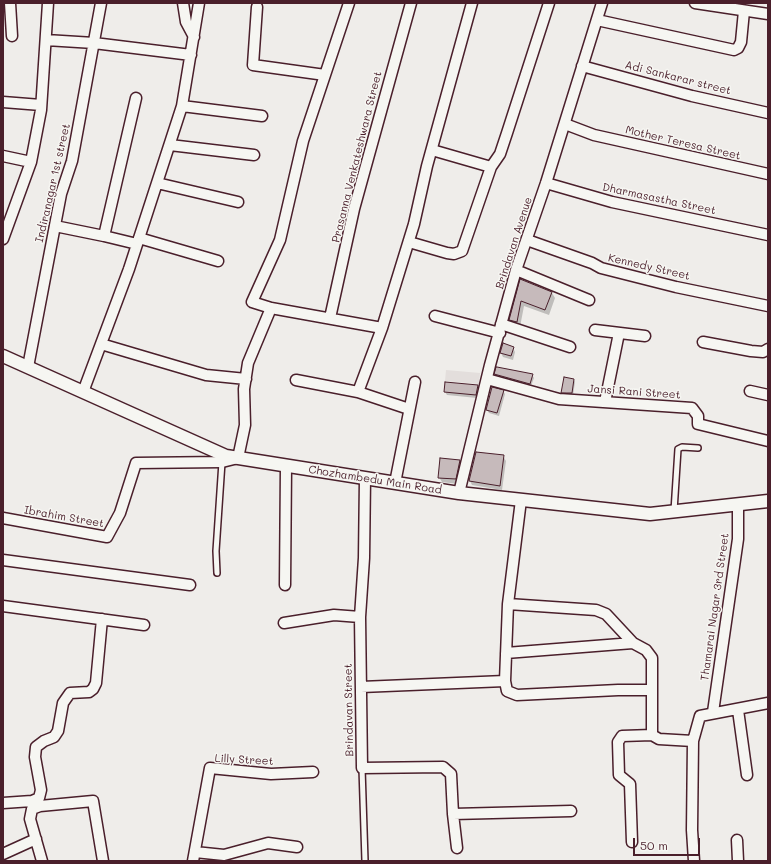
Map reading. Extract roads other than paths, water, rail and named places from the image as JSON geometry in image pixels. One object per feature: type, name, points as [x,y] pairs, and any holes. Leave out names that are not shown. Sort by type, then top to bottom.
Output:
[{"type":"street","points":[[10,3],[12,36]]},
{"type":"street","points":[[3,239],[31,162],[41,105],[48,3]]},
{"type":"street","name":"Indiranagar 1st street","points":[[28,367],[61,194],[72,161],[100,3]]},
{"type":"street","points":[[183,3],[186,22],[194,37]]},
{"type":"street","points":[[83,392],[138,241],[182,106],[199,3]]},
{"type":"street","points":[[349,3],[303,141],[280,240],[252,302],[271,308],[382,328]]},
{"type":"street","name":"Prasanna Venkateshwara Street","points":[[330,318],[356,202],[411,3]]},
{"type":"street","points":[[358,392],[382,328],[409,242],[432,150],[472,3]]},
{"type":"street","points":[[409,242],[447,253],[454,254],[462,252],[491,166],[500,154],[505,140],[549,3]]},
{"type":"street","name":"Brindavan Avenue","points":[[459,493],[516,270],[546,183],[602,3]]},
{"type":"street","points":[[694,3],[744,12],[768,14]]},
{"type":"street","points":[[257,7],[253,64],[326,75]]},
{"type":"street","points":[[597,20],[734,50],[738,48],[741,42],[744,12]]},
{"type":"street","points":[[46,40],[94,43],[191,55]]},
{"type":"street","name":"Adi Sankarar street","points":[[582,66],[692,96],[768,112]]},
{"type":"street","points":[[104,236],[136,98]]},
{"type":"street","points":[[3,102],[41,105]]},
{"type":"street","points":[[182,106],[262,116]]},
{"type":"street","name":"Mother Teresa Street","points":[[565,124],[594,135],[768,174]]},
{"type":"street","points":[[170,145],[254,155]]},
{"type":"street","points":[[432,150],[491,166]]},
{"type":"street","points":[[3,156],[31,162]]},
{"type":"street","points":[[157,183],[238,202]]},
{"type":"street","name":"Dharmasastha Street","points":[[546,183],[612,202],[768,235]]},
{"type":"street","points":[[55,226],[138,241],[218,261]]},
{"type":"street","name":"Kennedy Street","points":[[527,240],[592,263],[601,268],[676,287],[768,306]]},
{"type":"street","points":[[516,270],[589,300]]},
{"type":"street","points":[[238,458],[245,425],[246,379],[248,363],[271,308]]},
{"type":"street","points":[[435,316],[501,328],[570,347]]},
{"type":"street","points":[[595,330],[645,336]]},
{"type":"street","points":[[605,402],[619,333]]},
{"type":"street","points":[[703,342],[751,351],[764,352],[768,349]]},
{"type":"street","points":[[101,344],[206,375],[246,379]]},
{"type":"street","name":"Chozhambedu Main Road","points":[[3,356],[226,456],[459,493],[650,514],[768,501]]},
{"type":"street","points":[[296,380],[358,392],[409,409]]},
{"type":"street","name":"Jansi Rani Street","points":[[487,380],[559,399],[692,408],[698,416],[698,424],[768,440]]},
{"type":"street","points":[[395,483],[415,382]]},
{"type":"street","points":[[750,391],[768,395]]},
{"type":"street","name":"Ibrahim Street","points":[[3,518],[107,537],[120,513],[136,463],[222,462],[238,458]]},
{"type":"street","points":[[285,585],[286,466]]},
{"type":"street","name":"Brindavan Street","points":[[365,478],[364,558],[360,617],[362,768],[442,767],[451,774],[453,814],[457,848]]},
{"type":"street","points":[[521,500],[508,604],[505,681],[507,691],[517,695],[618,690],[651,690]]},
{"type":"street","name":"Thamarai Nagar 3rd Street","points":[[713,712],[738,539],[738,504]]},
{"type":"street","points":[[3,560],[190,585]]},
{"type":"street","points":[[508,604],[596,610],[606,614],[633,643],[646,650],[652,658],[652,735]]},
{"type":"street","points":[[3,606],[144,625]]},
{"type":"street","points":[[284,623],[334,615],[360,617]]},
{"type":"street","points":[[3,803],[32,801],[39,798],[41,790],[36,751],[38,744],[54,738],[58,731],[63,703],[70,693],[89,692],[93,689],[96,683],[102,619]]},
{"type":"street","points":[[506,653],[633,643]]},
{"type":"street","points":[[361,687],[505,681]]},
{"type":"street","points":[[694,861],[692,830],[693,741],[700,716],[713,712],[738,710],[768,703]]},
{"type":"street","points":[[738,710],[748,775]]},
{"type":"street","points":[[632,842],[630,784],[619,775],[619,738],[626,735],[652,735],[658,739],[693,741]]},
{"type":"street","name":"Lilly Street","points":[[297,847],[268,844],[224,855],[194,857],[210,768],[271,774],[313,772]]},
{"type":"street","points":[[42,861],[30,819],[32,809],[40,806],[93,801],[103,861]]},
{"type":"street","points":[[453,814],[571,811]]},
{"type":"street","points":[[3,854],[36,839]]},
{"type":"street","points":[[737,840],[738,861]]},
{"type":"lane","points":[[674,512],[678,449],[682,447],[698,448]]},
{"type":"lane","points":[[217,573],[216,552],[222,462]]},
{"type":"lane","points":[[362,768],[365,861]]}]
